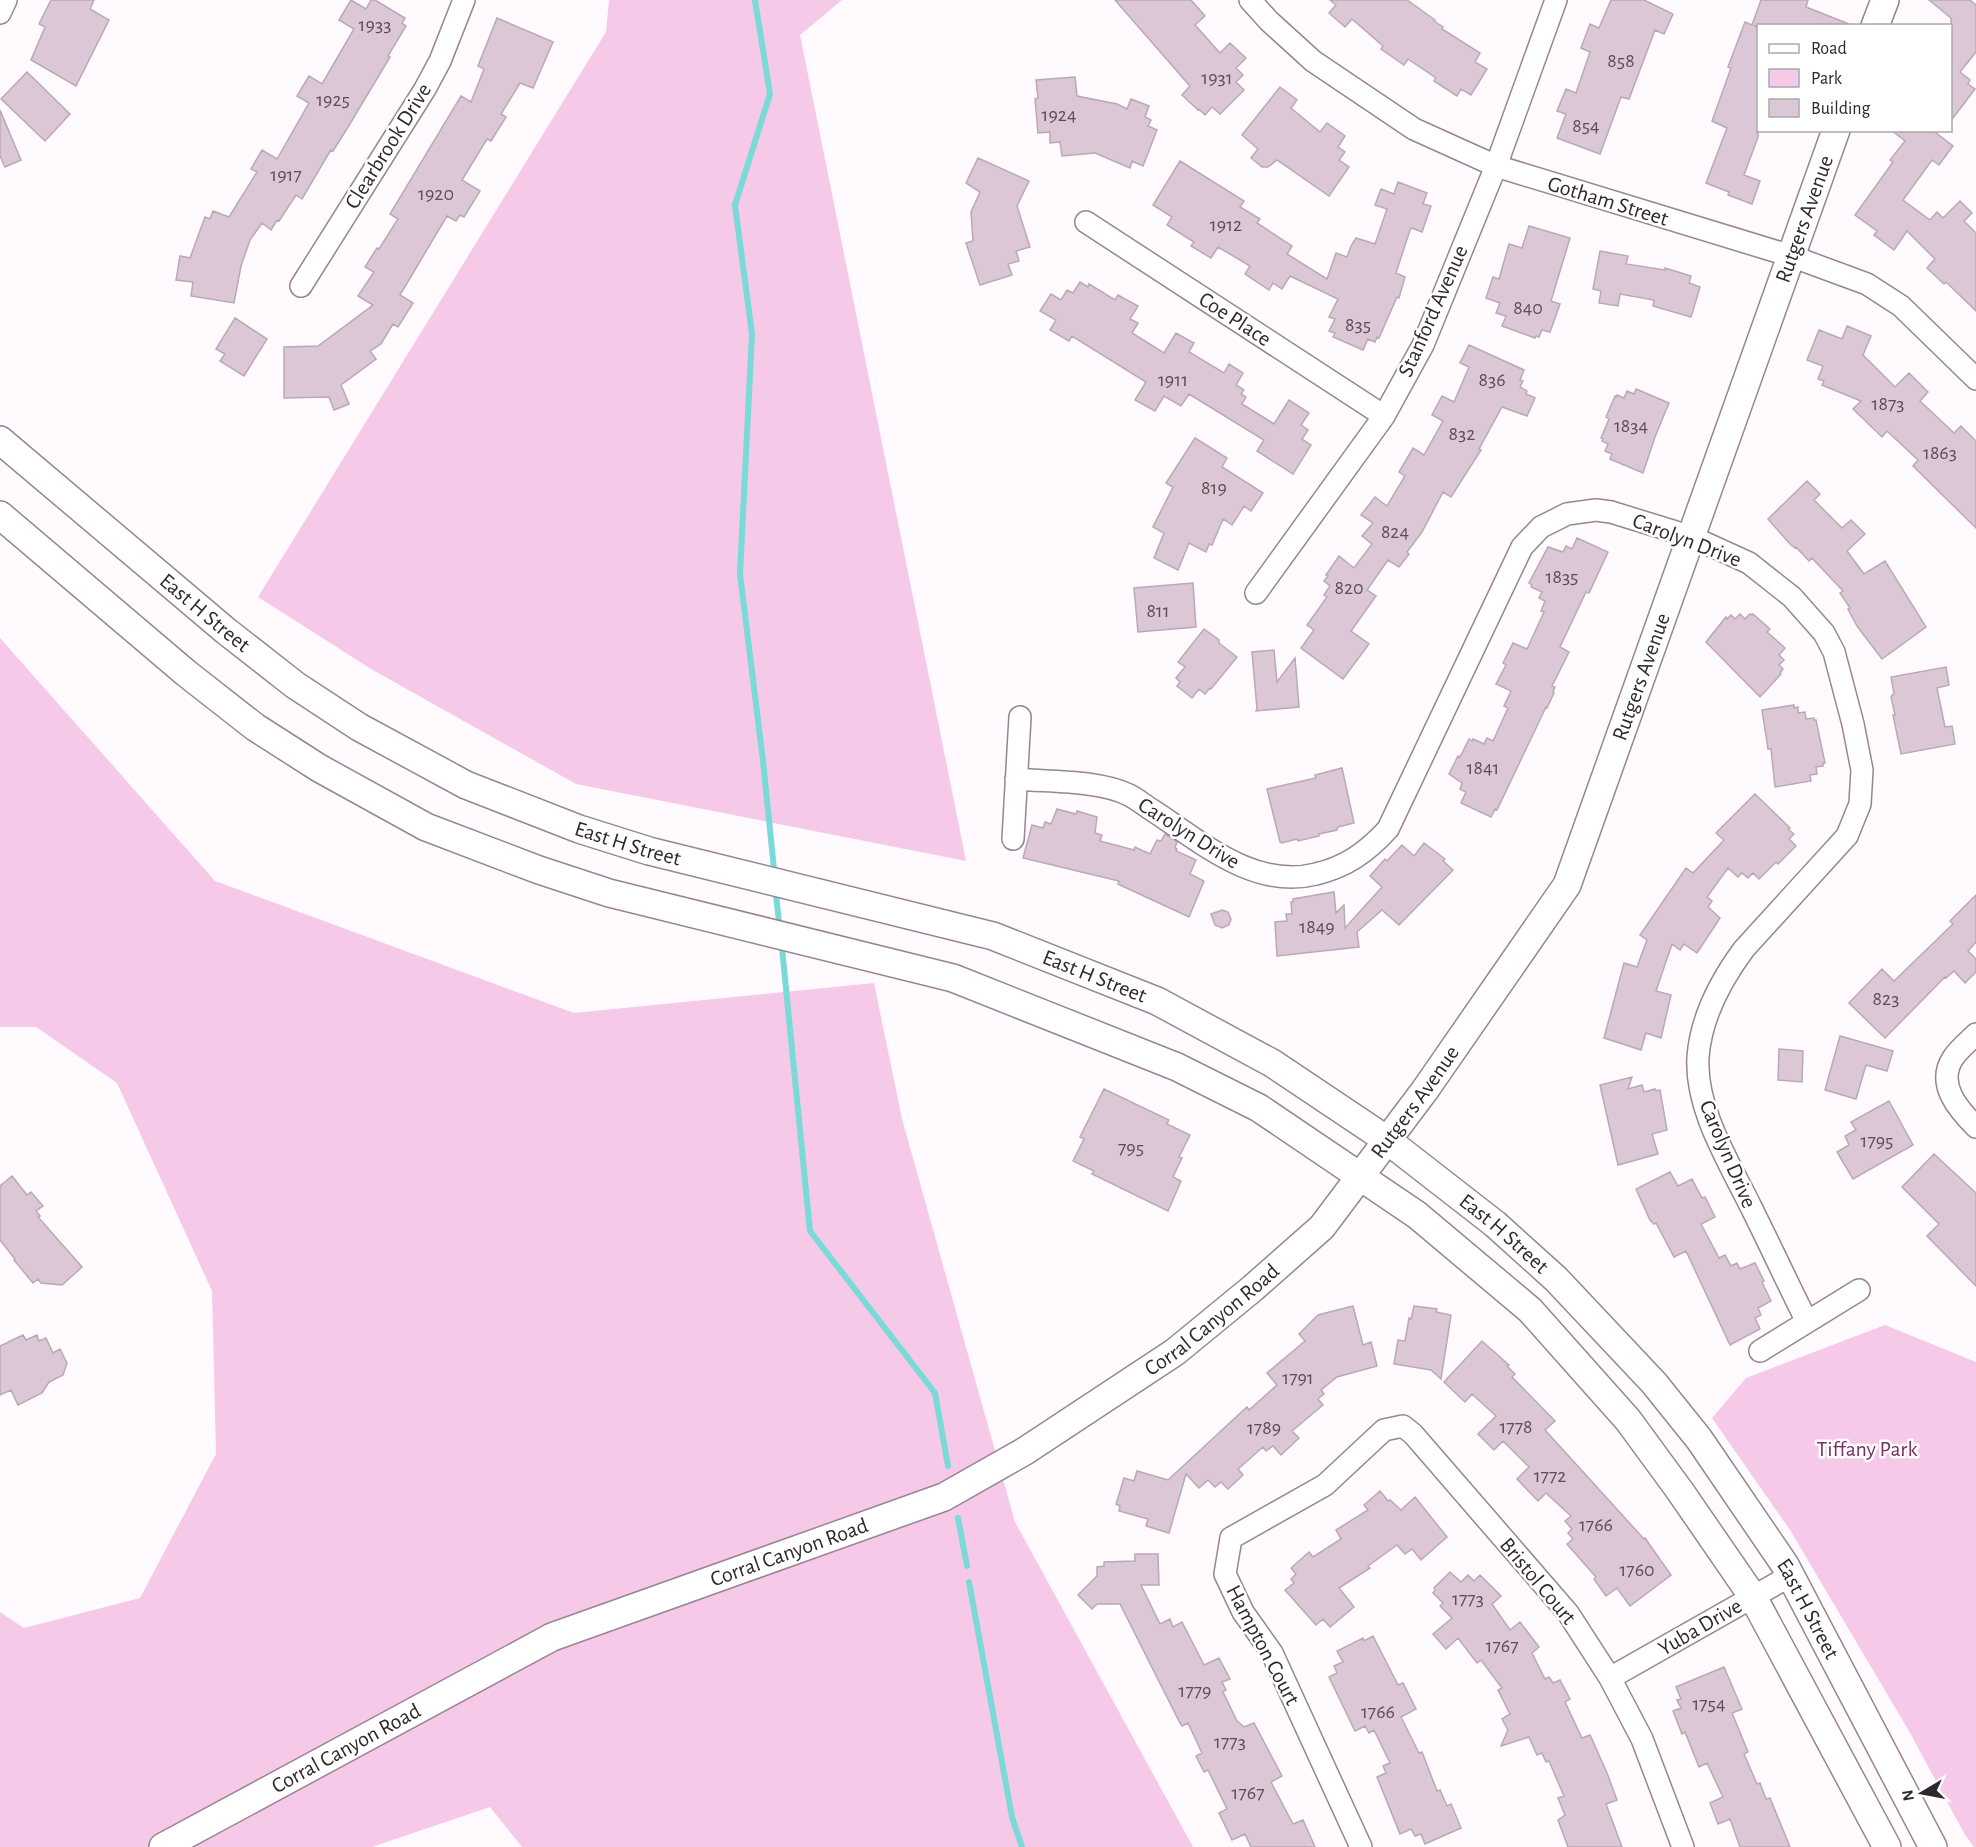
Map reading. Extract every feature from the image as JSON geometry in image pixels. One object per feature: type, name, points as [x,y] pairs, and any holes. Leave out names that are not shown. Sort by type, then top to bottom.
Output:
[{"type":"main road","points":[[1876,24],[1885,0]]},
{"type":"main road","name":"Rutgers Avenue","points":[[1360,1176],[1425,1090],[1567,885],[1835,132]]},
{"type":"main road","name":"East H Street","points":[[0,440],[226,631],[295,685],[359,727],[466,785],[579,829],[649,851],[1004,940],[1157,1001],[1272,1063],[1386,1140],[1496,1224],[1539,1264],[1654,1383],[1699,1439],[1790,1576],[1933,1847]]},
{"type":"main road","name":"East H Street","points":[[0,515],[186,673],[255,727],[319,768],[426,827],[539,870],[609,893],[953,978],[1177,1067],[1259,1108],[1417,1215],[1530,1310],[1628,1420],[1753,1597],[1887,1847]]},
{"type":"main road","name":"Corral Canyon Road","points":[[163,1847],[552,1637],[944,1497],[1025,1451],[1175,1352],[1322,1227],[1360,1176]]},
{"type":"street","points":[[0,13],[6,0]]},
{"type":"street","name":"Clearbrook Drive","points":[[301,286],[425,89],[440,61],[464,0]]},
{"type":"street","name":"Gotham Street","points":[[1250,0],[1269,21],[1313,61],[1414,129],[1496,166],[1791,256],[1867,284],[1901,306],[1976,379]]},
{"type":"street","name":"Stanford Avenue","points":[[1256,593],[1384,416],[1423,345],[1496,166],[1556,0]]},
{"type":"street","name":"Coe Place","points":[[1086,222],[1384,416]]},
{"type":"street","name":"Carolyn Drive","points":[[1016,779],[1091,784],[1128,794],[1230,860],[1260,874],[1294,877],[1329,871],[1361,855],[1388,829],[1522,547],[1531,536],[1567,514],[1596,510],[1692,537],[1749,563],[1792,597],[1824,633],[1834,652],[1853,724],[1862,770],[1860,804],[1847,836],[1751,941],[1732,966],[1719,986],[1701,1037],[1698,1059],[1705,1112],[1807,1322]]},
{"type":"street","points":[[1013,839],[1020,717]]},
{"type":"street","points":[[1974,1126],[1959,1110],[1947,1087],[1947,1078],[1948,1069],[1954,1057],[1976,1034]]},
{"type":"street","points":[[1760,1351],[1859,1290]]},
{"type":"street","name":"Bristol Court","points":[[1325,1485],[1384,1430],[1403,1426],[1413,1434],[1568,1613],[1610,1678],[1642,1739],[1683,1847]]},
{"type":"street","name":"Hampton Court","points":[[1325,1485],[1231,1538],[1225,1574],[1243,1612],[1272,1653],[1361,1847]]},
{"type":"street","name":"Yuba Drive","points":[[1610,1678],[1790,1576]]},
{"type":"green space","points":[[609,0],[842,0],[800,35],[966,861],[576,784],[371,669],[258,597],[606,32]]},
{"type":"green space","points":[[0,638],[215,881],[574,1013],[874,983],[902,1119],[1015,1522],[1193,1847],[522,1847],[490,1807],[372,1847],[0,1847],[0,1612],[24,1628],[140,1598],[216,1454],[212,1291],[117,1083],[36,1027],[0,1027]]},
{"type":"green space","name":"Tiffany Park","points":[[1885,1325],[1976,1362],[1976,1847],[1965,1835],[1909,1731],[1790,1530],[1712,1418],[1746,1378]]},
{"type":"building","points":[[51,0],[94,0],[90,9],[109,20],[76,86],[31,60],[45,27],[39,24]]},
{"type":"building","points":[[351,0],[366,9],[371,0],[375,0],[405,18],[402,23],[406,26],[388,56],[390,57],[302,199],[296,195],[271,230],[262,223],[250,240],[241,266],[234,303],[191,296],[193,282],[176,280],[180,256],[190,258],[205,217],[210,219],[213,211],[229,217],[257,172],[251,169],[262,150],[277,159],[309,103],[297,96],[309,76],[322,84],[354,29],[339,20]]},
{"type":"building","points":[[1115,0],[1191,0],[1205,16],[1195,25],[1220,53],[1230,43],[1246,58],[1236,68],[1243,75],[1236,82],[1244,90],[1220,114],[1212,107],[1205,115],[1182,95],[1190,86]]},
{"type":"building","points":[[1330,0],[1407,0],[1435,20],[1443,27],[1442,29],[1480,53],[1475,62],[1487,69],[1471,95],[1461,89],[1457,96],[1434,81],[1436,78],[1408,59],[1404,65],[1381,49],[1383,46],[1352,19],[1345,27],[1329,13],[1336,5]]},
{"type":"building","points":[[1611,0],[1644,0],[1673,14],[1664,34],[1655,30],[1629,99],[1621,97],[1600,154],[1557,138],[1566,114],[1557,111],[1566,89],[1576,93],[1590,52],[1581,48],[1590,24],[1599,28]]},
{"type":"building","points":[[1761,0],[1808,0],[1806,7],[1849,24],[1757,24],[1754,26],[1757,27],[1758,137],[1744,175],[1760,181],[1752,204],[1706,183],[1727,128],[1712,121],[1731,68],[1728,67],[1745,22],[1752,25]]},
{"type":"building","points":[[1929,0],[1970,0],[1976,5],[1976,52],[1960,72],[1970,80],[1968,84],[1975,89],[1952,119],[1952,24],[1951,18]]},
{"type":"building","points":[[497,18],[553,42],[533,88],[520,83],[501,114],[506,117],[491,141],[487,139],[462,180],[480,191],[464,217],[460,215],[456,221],[447,216],[400,295],[413,303],[398,327],[393,324],[381,344],[370,351],[376,359],[341,385],[349,404],[334,410],[329,397],[284,398],[284,347],[318,346],[373,305],[358,296],[374,272],[365,267],[398,219],[390,214],[461,96],[471,102],[484,69],[478,66]]},
{"type":"building","points":[[27,72],[70,114],[45,141],[1,99]]},
{"type":"building","points":[[1075,77],[1077,96],[1117,104],[1127,109],[1131,99],[1149,106],[1145,117],[1151,120],[1148,126],[1157,130],[1143,166],[1132,161],[1130,168],[1095,153],[1062,156],[1060,142],[1050,143],[1050,132],[1038,133],[1036,80]]},
{"type":"building","points":[[1280,87],[1297,100],[1291,108],[1320,132],[1327,123],[1345,136],[1338,147],[1345,152],[1339,160],[1349,167],[1329,196],[1277,160],[1268,167],[1262,167],[1251,158],[1258,149],[1242,135]]},
{"type":"building","points":[[0,110],[21,160],[5,167],[0,156]]},
{"type":"building","points":[[1894,132],[1935,132],[1953,146],[1939,165],[1932,160],[1903,200],[1930,220],[1937,212],[1943,218],[1960,201],[1972,213],[1964,221],[1976,233],[1976,311],[1946,282],[1944,284],[1927,268],[1935,259],[1907,231],[1894,250],[1874,235],[1877,231],[1855,215],[1893,162],[1890,160],[1905,141]]},
{"type":"building","points":[[978,158],[1029,181],[1017,206],[1030,247],[1016,251],[1019,261],[1008,264],[1012,275],[980,285],[966,243],[973,241],[971,212],[980,192],[966,183]]},
{"type":"building","points":[[1180,161],[1244,201],[1240,207],[1260,219],[1257,223],[1292,246],[1287,254],[1327,279],[1336,253],[1347,257],[1356,238],[1375,244],[1387,209],[1375,205],[1381,189],[1394,194],[1398,182],[1427,193],[1423,204],[1431,206],[1422,232],[1412,228],[1410,230],[1396,273],[1405,277],[1399,298],[1397,297],[1379,338],[1377,337],[1375,342],[1368,339],[1363,350],[1333,337],[1335,333],[1329,331],[1335,319],[1329,317],[1338,299],[1290,276],[1282,289],[1273,283],[1269,290],[1245,274],[1250,266],[1218,247],[1211,258],[1191,246],[1194,242],[1167,225],[1172,217],[1153,205]]},
{"type":"building","points":[[1529,226],[1570,238],[1551,301],[1560,304],[1550,332],[1542,330],[1539,337],[1535,338],[1502,326],[1506,316],[1496,313],[1500,303],[1486,298],[1493,277],[1499,279],[1509,244],[1522,248]]},
{"type":"building","points":[[1600,251],[1628,256],[1626,264],[1665,270],[1665,268],[1691,276],[1689,283],[1700,287],[1691,317],[1653,306],[1654,300],[1620,294],[1618,306],[1599,303],[1601,291],[1593,289]]},
{"type":"building","points":[[1080,282],[1088,287],[1089,284],[1115,300],[1118,295],[1138,306],[1130,319],[1138,323],[1132,333],[1164,353],[1176,333],[1194,343],[1189,352],[1224,373],[1229,364],[1243,373],[1236,385],[1244,390],[1241,394],[1246,397],[1242,404],[1274,424],[1289,400],[1309,413],[1301,425],[1308,430],[1302,439],[1311,445],[1293,474],[1257,451],[1264,440],[1189,394],[1181,406],[1164,396],[1155,411],[1135,400],[1146,382],[1072,336],[1069,341],[1050,330],[1056,320],[1040,311],[1051,294],[1061,300],[1067,290],[1073,293]]},
{"type":"building","points":[[235,318],[267,339],[244,376],[220,361],[225,354],[216,349]]},
{"type":"building","points":[[1847,326],[1871,336],[1863,355],[1895,387],[1909,373],[1928,392],[1920,401],[1954,433],[1961,426],[1976,441],[1976,528],[1913,466],[1918,460],[1887,431],[1882,437],[1853,409],[1861,401],[1822,385],[1824,381],[1818,379],[1823,366],[1807,360],[1819,330],[1842,339]]},
{"type":"building","points":[[1469,345],[1524,370],[1520,387],[1527,391],[1526,394],[1535,398],[1527,416],[1502,407],[1479,449],[1481,450],[1451,497],[1443,492],[1422,532],[1407,552],[1409,554],[1399,567],[1388,560],[1367,590],[1376,596],[1351,631],[1369,644],[1343,679],[1301,648],[1314,630],[1307,625],[1327,597],[1324,595],[1330,586],[1324,581],[1339,556],[1354,568],[1372,544],[1362,536],[1373,523],[1361,515],[1375,497],[1387,506],[1405,476],[1399,472],[1413,448],[1424,455],[1443,421],[1432,415],[1442,396],[1454,402],[1469,367],[1460,363]]},
{"type":"building","points":[[1636,389],[1669,403],[1643,473],[1610,459],[1612,454],[1605,451],[1608,444],[1601,438],[1609,419],[1606,417],[1615,396],[1624,398],[1627,391],[1634,394]]},
{"type":"building","points":[[1195,438],[1227,458],[1222,467],[1263,493],[1251,511],[1244,506],[1232,525],[1223,519],[1212,545],[1209,544],[1206,552],[1189,543],[1178,570],[1154,558],[1164,533],[1153,527],[1173,487],[1166,483]]},
{"type":"building","points":[[1807,481],[1820,494],[1814,500],[1842,528],[1851,520],[1865,534],[1847,551],[1864,574],[1885,561],[1926,627],[1882,659],[1857,626],[1848,609],[1850,608],[1840,593],[1843,591],[1812,558],[1809,561],[1790,544],[1768,519]]},
{"type":"building","points":[[1577,538],[1608,552],[1560,647],[1569,652],[1552,686],[1555,687],[1554,693],[1497,810],[1495,809],[1491,817],[1461,803],[1466,792],[1460,789],[1462,783],[1449,774],[1469,739],[1484,744],[1487,738],[1493,741],[1508,708],[1504,706],[1511,691],[1496,684],[1506,665],[1503,663],[1513,643],[1527,649],[1544,612],[1541,611],[1545,601],[1539,598],[1542,592],[1531,587],[1529,583],[1548,547],[1563,552],[1566,546],[1572,549]]},
{"type":"building","points":[[1193,583],[1196,627],[1138,632],[1134,588]]},
{"type":"building","points":[[1740,614],[1745,619],[1753,614],[1770,629],[1767,632],[1785,648],[1779,655],[1784,660],[1779,665],[1783,669],[1781,674],[1760,697],[1706,642],[1726,617],[1727,619],[1731,615],[1735,619]]},
{"type":"building","points":[[1204,629],[1237,657],[1211,689],[1205,694],[1199,689],[1192,698],[1177,686],[1180,682],[1176,678],[1185,667],[1178,662]]},
{"type":"building","points":[[1274,650],[1277,682],[1295,658],[1299,707],[1256,711],[1252,652]]},
{"type":"building","points":[[1946,667],[1949,685],[1937,688],[1945,727],[1952,726],[1955,744],[1901,754],[1893,715],[1895,715],[1891,697],[1894,693],[1891,677]]},
{"type":"building","points":[[1794,705],[1794,708],[1798,707],[1798,713],[1805,712],[1806,719],[1816,720],[1825,763],[1823,766],[1816,767],[1817,774],[1810,775],[1811,781],[1775,787],[1771,749],[1768,749],[1762,710]]},
{"type":"building","points":[[1342,768],[1354,823],[1319,834],[1319,836],[1280,842],[1267,789],[1316,778],[1315,775]]},
{"type":"building","points":[[1755,794],[1790,828],[1788,829],[1794,834],[1789,839],[1796,846],[1759,879],[1753,873],[1748,878],[1742,873],[1738,877],[1728,868],[1707,897],[1712,901],[1708,907],[1720,918],[1697,953],[1684,944],[1680,950],[1672,944],[1656,991],[1671,995],[1661,1038],[1646,1033],[1641,1050],[1604,1038],[1624,963],[1637,967],[1647,940],[1640,935],[1686,868],[1693,873],[1724,840],[1716,833]]},
{"type":"building","points":[[1057,809],[1076,814],[1077,811],[1097,817],[1095,833],[1102,835],[1100,841],[1134,850],[1135,847],[1150,854],[1157,840],[1161,841],[1165,834],[1177,842],[1176,851],[1196,860],[1190,874],[1204,881],[1189,917],[1118,884],[1119,881],[1023,858],[1032,825],[1043,828],[1045,822],[1051,824]]},
{"type":"building","points":[[1424,843],[1445,859],[1443,861],[1453,870],[1399,925],[1382,910],[1357,932],[1359,947],[1277,956],[1275,922],[1287,921],[1286,914],[1292,914],[1293,899],[1334,892],[1336,913],[1344,905],[1345,928],[1382,887],[1370,876],[1385,859],[1387,861],[1402,845],[1414,856]]},
{"type":"building","points":[[1976,895],[1976,942],[1968,951],[1976,959],[1976,972],[1965,983],[1954,971],[1945,977],[1885,1038],[1849,1003],[1882,969],[1894,981],[1953,924],[1950,921]]},
{"type":"building","points":[[1222,910],[1228,912],[1231,919],[1229,925],[1222,928],[1215,925],[1211,914]]},
{"type":"building","points":[[1840,1036],[1893,1051],[1887,1071],[1866,1065],[1856,1099],[1825,1090]]},
{"type":"building","points":[[1779,1049],[1803,1051],[1802,1082],[1778,1080]]},
{"type":"building","points":[[1632,1077],[1628,1089],[1642,1085],[1644,1092],[1660,1090],[1667,1130],[1652,1134],[1658,1154],[1618,1165],[1600,1085]]},
{"type":"building","points":[[1104,1089],[1169,1120],[1167,1124],[1190,1135],[1179,1157],[1182,1158],[1173,1177],[1181,1181],[1168,1211],[1092,1174],[1094,1171],[1073,1161],[1084,1139],[1080,1137]]},
{"type":"building","points":[[1889,1101],[1913,1145],[1853,1179],[1837,1152],[1849,1145],[1845,1136],[1856,1130],[1851,1122]]},
{"type":"building","points":[[1934,1154],[1976,1193],[1976,1286],[1927,1236],[1939,1224],[1902,1187]]},
{"type":"building","points":[[1670,1172],[1678,1186],[1692,1179],[1702,1198],[1705,1197],[1715,1217],[1701,1224],[1719,1258],[1725,1255],[1731,1266],[1737,1263],[1740,1269],[1755,1263],[1771,1301],[1758,1308],[1761,1315],[1755,1318],[1760,1329],[1730,1345],[1686,1251],[1674,1257],[1656,1223],[1650,1220],[1636,1189]]},
{"type":"building","points":[[12,1176],[27,1195],[31,1192],[43,1206],[36,1211],[40,1216],[38,1217],[82,1267],[62,1285],[41,1283],[38,1279],[33,1283],[0,1240],[0,1186]]},
{"type":"building","points":[[1353,1306],[1363,1345],[1371,1342],[1377,1366],[1337,1377],[1321,1390],[1324,1394],[1318,1399],[1323,1405],[1292,1431],[1299,1438],[1281,1455],[1273,1446],[1266,1451],[1263,1447],[1238,1469],[1243,1475],[1228,1489],[1221,1482],[1215,1487],[1208,1480],[1199,1488],[1186,1474],[1169,1533],[1146,1526],[1148,1519],[1119,1511],[1120,1506],[1116,1504],[1124,1478],[1134,1481],[1137,1471],[1168,1480],[1247,1407],[1249,1410],[1277,1385],[1267,1373],[1305,1341],[1299,1334],[1318,1315]]},
{"type":"building","points":[[1414,1306],[1437,1309],[1436,1312],[1451,1315],[1441,1379],[1431,1370],[1394,1364],[1398,1340],[1405,1341],[1409,1318],[1411,1319]]},
{"type":"building","points":[[23,1335],[26,1340],[37,1335],[39,1341],[46,1338],[53,1353],[60,1349],[67,1363],[63,1375],[49,1382],[42,1393],[18,1405],[11,1390],[0,1395],[0,1346]]},
{"type":"building","points":[[1482,1341],[1509,1365],[1507,1366],[1515,1374],[1512,1377],[1555,1421],[1545,1430],[1645,1538],[1671,1575],[1630,1606],[1617,1588],[1606,1596],[1594,1579],[1596,1577],[1567,1544],[1573,1539],[1568,1533],[1572,1529],[1565,1521],[1571,1516],[1546,1493],[1538,1501],[1517,1479],[1529,1467],[1503,1441],[1494,1450],[1478,1434],[1496,1416],[1472,1394],[1465,1402],[1444,1382]]},
{"type":"building","points":[[1380,1491],[1388,1501],[1390,1500],[1401,1510],[1415,1497],[1447,1537],[1421,1560],[1412,1549],[1405,1554],[1397,1545],[1368,1566],[1370,1568],[1339,1588],[1354,1607],[1330,1627],[1323,1619],[1316,1625],[1285,1590],[1294,1583],[1291,1579],[1296,1574],[1291,1568],[1309,1552],[1313,1557],[1341,1539],[1336,1530],[1368,1510],[1364,1505]]},
{"type":"building","points":[[1135,1554],[1158,1554],[1159,1585],[1141,1585],[1160,1624],[1170,1619],[1173,1627],[1182,1622],[1204,1665],[1219,1658],[1230,1679],[1222,1682],[1226,1690],[1223,1692],[1237,1721],[1244,1727],[1254,1723],[1282,1776],[1271,1782],[1293,1824],[1303,1820],[1315,1847],[1251,1847],[1245,1834],[1232,1840],[1219,1813],[1227,1809],[1208,1770],[1204,1772],[1196,1756],[1202,1753],[1188,1723],[1182,1726],[1180,1723],[1120,1604],[1097,1604],[1092,1609],[1078,1595],[1097,1576],[1097,1567],[1104,1566],[1104,1562],[1135,1561]]},
{"type":"building","points":[[1450,1572],[1461,1582],[1468,1575],[1474,1581],[1480,1575],[1501,1596],[1492,1604],[1510,1630],[1520,1622],[1539,1647],[1532,1653],[1545,1679],[1549,1677],[1553,1683],[1560,1680],[1570,1699],[1565,1702],[1582,1738],[1590,1735],[1607,1773],[1617,1800],[1606,1804],[1622,1847],[1568,1847],[1558,1820],[1565,1815],[1558,1798],[1564,1796],[1549,1761],[1546,1762],[1542,1753],[1537,1755],[1529,1737],[1501,1746],[1508,1730],[1502,1719],[1510,1714],[1498,1690],[1502,1688],[1481,1660],[1477,1663],[1458,1638],[1446,1649],[1433,1634],[1452,1618],[1440,1606],[1443,1603],[1433,1593],[1434,1588]]},
{"type":"building","points":[[1373,1636],[1398,1685],[1403,1683],[1416,1709],[1401,1717],[1419,1753],[1422,1752],[1437,1791],[1440,1790],[1447,1806],[1451,1804],[1461,1828],[1425,1844],[1421,1834],[1415,1836],[1411,1829],[1400,1834],[1377,1777],[1386,1773],[1383,1766],[1390,1763],[1374,1730],[1369,1733],[1365,1726],[1355,1731],[1329,1677],[1337,1673],[1334,1666],[1343,1662],[1337,1651],[1363,1638],[1364,1641]]},
{"type":"building","points":[[1724,1667],[1742,1709],[1732,1713],[1748,1752],[1744,1754],[1757,1784],[1760,1783],[1766,1799],[1770,1798],[1790,1847],[1740,1847],[1730,1819],[1718,1824],[1710,1803],[1723,1797],[1707,1763],[1699,1767],[1685,1732],[1682,1734],[1673,1711],[1681,1708],[1677,1700],[1681,1699],[1676,1687]]},
{"type":"waterway","points":[[755,0],[770,94],[735,205],[752,334],[740,574],[774,869]]},
{"type":"waterway","points":[[776,895],[779,922]]},
{"type":"waterway","points":[[782,948],[810,1231],[935,1393],[948,1466]]},
{"type":"waterway","points":[[958,1518],[967,1566]]},
{"type":"waterway","points":[[969,1582],[1012,1817],[1022,1847]]}]
